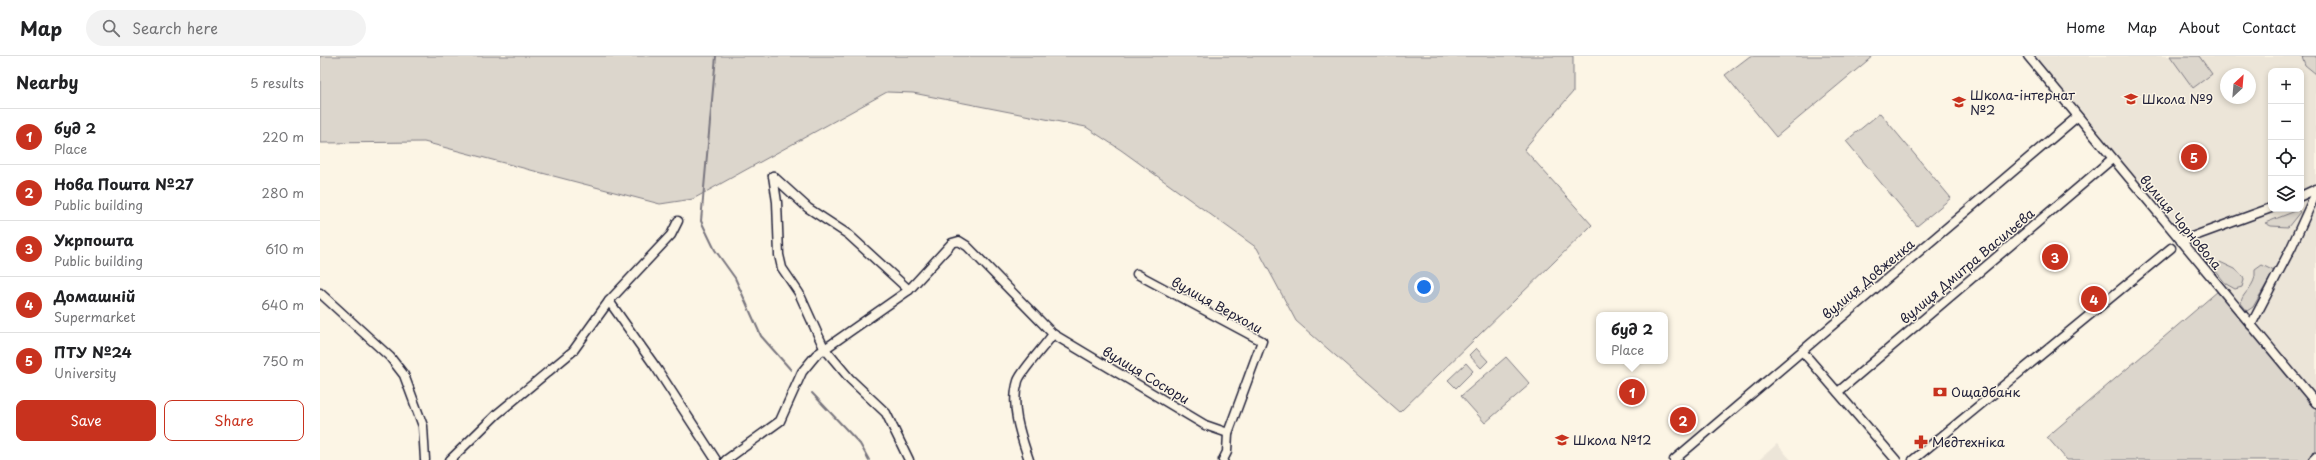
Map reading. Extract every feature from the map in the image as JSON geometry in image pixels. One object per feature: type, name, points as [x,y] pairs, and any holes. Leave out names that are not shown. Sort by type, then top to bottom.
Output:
[{"type":"street","name":"вулиця Чорновола","points":[[2028,56],[2077,117],[2316,403]]},
{"type":"street","name":"вулиця Довженка","points":[[1674,460],[2077,117]]},
{"type":"street","name":"вулиця Дмитра Васильєва","points":[[1838,392],[2112,159]]},
{"type":"street","points":[[726,460],[780,421],[802,372],[816,355],[824,348],[909,290],[849,235],[808,208],[773,176],[777,202],[779,255],[782,268],[800,292],[824,348],[850,379],[886,414],[909,460]]},
{"type":"street","points":[[2304,195],[2316,189]]},
{"type":"street","points":[[2251,325],[2291,248],[2316,193]]},
{"type":"street","points":[[2181,241],[2268,209]]},
{"type":"street","points":[[450,460],[497,414],[573,351],[609,301],[671,235],[678,221]]},
{"type":"street","name":"вулиця Сосюри","points":[[909,290],[952,243],[959,241],[967,246],[1053,334],[1205,425],[1228,433]]},
{"type":"street","points":[[1913,460],[2171,248]]},
{"type":"street","name":"вулиця Верхоли","points":[[1137,274],[1262,341],[1228,433],[1227,452],[1223,460]]},
{"type":"street","points":[[320,293],[390,356],[404,375],[423,426],[425,460]]},
{"type":"street","points":[[609,301],[653,363],[716,460]]},
{"type":"street","points":[[1029,460],[1018,430],[1015,400],[1018,380],[1053,334]]},
{"type":"street","points":[[1802,351],[1896,460]]},
{"type":"street","points":[[2312,460],[2316,457]]},
{"type":"shaded area","points":[[320,56],[1573,56],[1573,92],[1524,149],[1592,225],[1400,412],[1296,321],[1257,248],[1121,150],[1086,127],[913,93],[887,92],[693,199],[660,204],[424,142],[320,143]]},
{"type":"shaded area","points":[[1750,56],[1873,56],[1776,137],[1725,75]]},
{"type":"shaded area","points":[[2032,56],[2316,56],[2316,398],[2185,242],[2268,210],[2268,212],[2304,212],[2304,68],[2268,68],[2268,207],[2182,237]]},
{"type":"shaded area","points":[[2170,56],[2199,56],[2212,74],[2193,88]]},
{"type":"shaded area","points":[[2302,56],[2316,56],[2316,74],[2305,65]]},
{"type":"shaded area","points":[[1880,113],[1951,198],[1917,226],[1846,141]]},
{"type":"shaded area","points":[[2293,212],[2300,212],[2288,227],[2271,226],[2265,223]]},
{"type":"shaded area","points":[[2220,262],[2235,269],[2243,276],[2244,280],[2242,287],[2235,289],[2226,284],[2215,270]]},
{"type":"shaded area","points":[[2262,265],[2274,271],[2253,307],[2247,311],[2241,303],[2242,299],[2254,281],[2255,270]]},
{"type":"shaded area","points":[[2218,291],[2316,408],[2316,453],[2308,460],[2067,460],[2047,437]]},
{"type":"shaded area","points":[[1476,348],[1488,361],[1481,368],[1469,355]]},
{"type":"shaded area","points":[[1506,357],[1530,384],[1485,423],[1461,396]]},
{"type":"shaded area","points":[[1466,363],[1473,371],[1456,388],[1448,380]]},
{"type":"shaded area","points":[[1777,444],[1791,460],[1759,460]]},
{"type":"waterway","points":[[716,56],[701,221],[715,250],[735,278],[761,336],[791,370]]},
{"type":"waterway","points":[[812,393],[860,444],[869,460]]},
{"type":"place","name":"Школа №9","points":[[2131,99]]},
{"type":"place","name":"Школа-інтернат №2","points":[[1959,102]]},
{"type":"place","name":"ПТУ №24","points":[[2194,157]]},
{"type":"place","name":"Укрпошта","points":[[2055,257]]},
{"type":"place","name":"Домашній","points":[[2094,299]]},
{"type":"place","name":"буд 2","points":[[1632,392]]},
{"type":"place","name":"Ощадбанк","points":[[1940,392]]},
{"type":"place","name":"Нова Пошта №27","points":[[1683,420]]},
{"type":"place","name":"Школа №12","points":[[1562,440]]},
{"type":"place","name":"Медтехніка","points":[[1921,442]]}]
